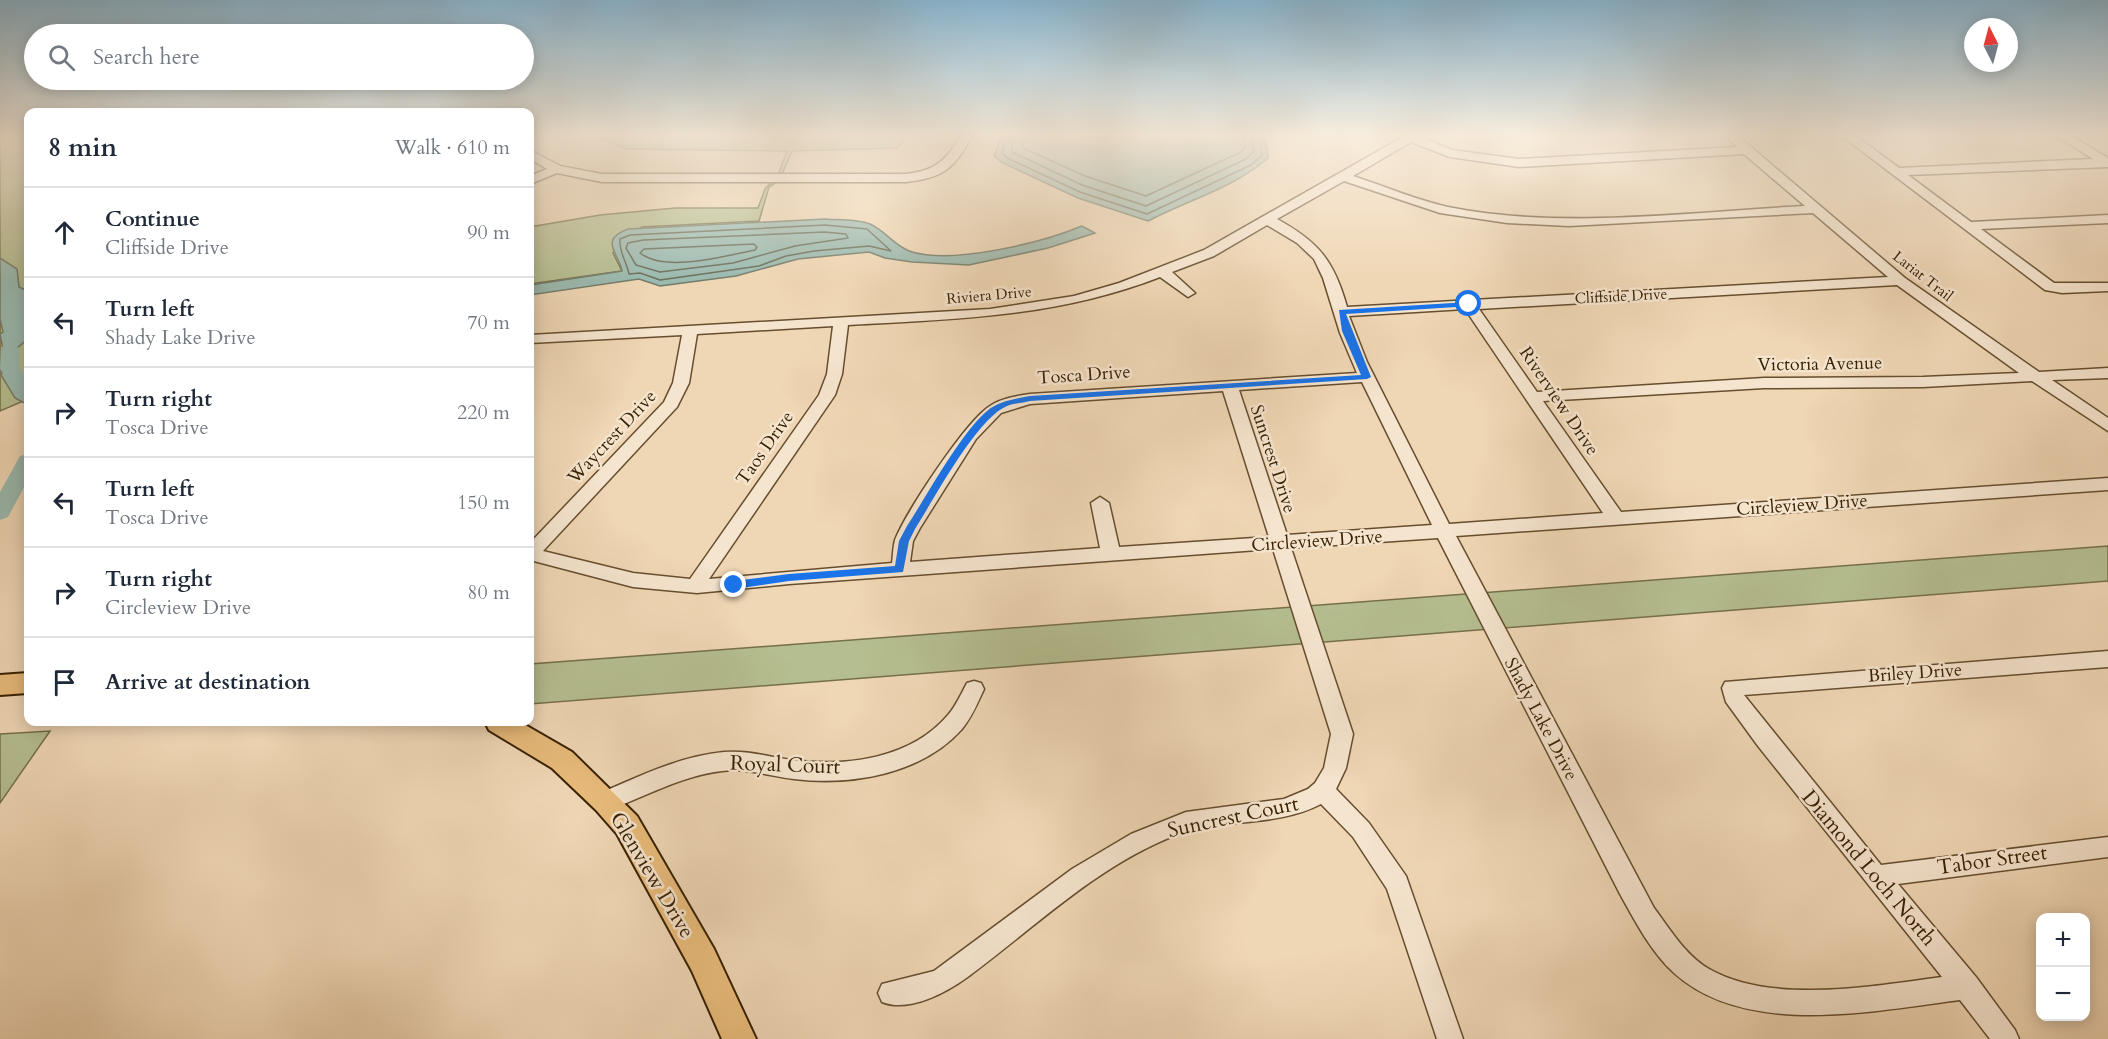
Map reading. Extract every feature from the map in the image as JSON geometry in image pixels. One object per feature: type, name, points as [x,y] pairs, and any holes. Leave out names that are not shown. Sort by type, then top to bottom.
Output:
[{"type":"main road","points":[[0,685],[24,683]]},
{"type":"main road","name":"Glenview Drive","points":[[505,726],[562,760],[606,801],[627,825],[703,960],[739,1039]]},
{"type":"street","name":"Riviera Drive","points":[[534,339],[841,322],[1026,309],[1077,300],[1163,272],[1209,254],[1331,184]]},
{"type":"street","points":[[1367,184],[1445,210],[1527,220],[1569,222],[1816,209]]},
{"type":"street","name":"Lariat Trail","points":[[1787,184],[1900,280],[2108,426]]},
{"type":"street","points":[[1915,184],[2056,289],[2108,287]]},
{"type":"street","points":[[1968,226],[2108,219]]},
{"type":"street","name":"Shady Lake Drive","points":[[1268,220],[1314,250],[1332,279],[1346,331],[1442,530],[1639,904],[1680,963],[1698,977],[1737,992],[1802,1002],[1846,1000],[1967,986]]},
{"type":"street","points":[[1163,272],[1188,293]]},
{"type":"street","name":"Cliffside Drive","points":[[1341,312],[1900,280]]},
{"type":"street","name":"Riverview Drive","points":[[1469,304],[1617,519]]},
{"type":"street","name":"Taos Drive","points":[[695,586],[732,527],[772,476],[802,428],[826,399],[831,387],[841,322]]},
{"type":"street","name":"Waycrest Drive","points":[[534,550],[671,404],[681,383],[690,330]]},
{"type":"street","name":"Victoria Avenue","points":[[1533,397],[1764,383],[1923,382],[2108,373]]},
{"type":"street","name":"Tosca Drive","points":[[900,570],[904,541],[910,528],[971,435],[990,413],[1004,404],[1030,399],[1367,377]]},
{"type":"street","name":"Suncrest Drive","points":[[1229,385],[1280,544]]},
{"type":"street","name":"Circleview Drive","points":[[534,555],[614,577],[695,586],[1280,544],[1442,530],[2108,484]]},
{"type":"street","points":[[1100,503],[1111,555]]},
{"type":"street","name":"Suncrest Court","points":[[891,993],[923,988],[943,980],[1107,860],[1171,826],[1263,812],[1307,801],[1322,790],[1330,779],[1341,748],[1342,734],[1280,544]]},
{"type":"street","name":"Briley Drive","points":[[1733,696],[1732,688],[2108,659]]},
{"type":"street","name":"Royal Court","points":[[606,801],[661,778],[714,763],[742,761],[800,770],[852,768],[902,759],[929,747],[949,729],[958,719],[974,689]]},
{"type":"street","name":"Diamond Loch North","points":[[1733,696],[1819,810],[1877,876],[1967,986],[2006,1039]]},
{"type":"street","points":[[1322,790],[1361,830],[1397,884],[1450,1039]]},
{"type":"street","name":"Tabor Street","points":[[1877,876],[2108,847]]},
{"type":"green space","points":[[0,184],[24,184],[24,401],[0,411]]},
{"type":"green space","points":[[769,184],[773,184],[769,187],[759,221],[642,227],[613,253],[622,271],[534,283],[534,226],[600,215],[675,208],[758,208],[765,189]]},
{"type":"green space","points":[[2108,546],[2108,581],[534,704],[534,664]]},
{"type":"green space","points":[[50,731],[0,803],[0,734]]},
{"type":"water","points":[[1049,184],[1229,184],[1148,221],[1078,198]]},
{"type":"water","points":[[825,219],[854,220],[870,224],[906,250],[930,255],[973,254],[997,250],[1044,239],[1082,226],[1095,233],[1048,248],[969,265],[912,262],[885,258],[869,252],[798,259],[736,276],[660,286],[639,279],[534,294],[534,284],[622,271],[612,242],[619,233],[628,229]]},
{"type":"water","points":[[0,258],[17,269],[19,287],[24,289],[24,342],[17,348],[15,367],[17,379],[24,390],[24,403],[15,398],[1,375],[5,361],[0,319]]},
{"type":"waterway","points":[[10,348],[9,368],[24,387]]},
{"type":"waterway","points":[[0,512],[24,468]]},
{"type":"route","points":[[734,585],[789,577],[900,570],[904,541],[910,528],[971,435],[990,413],[1004,404],[1030,399],[1367,377],[1346,331],[1341,312],[1469,304]]}]
